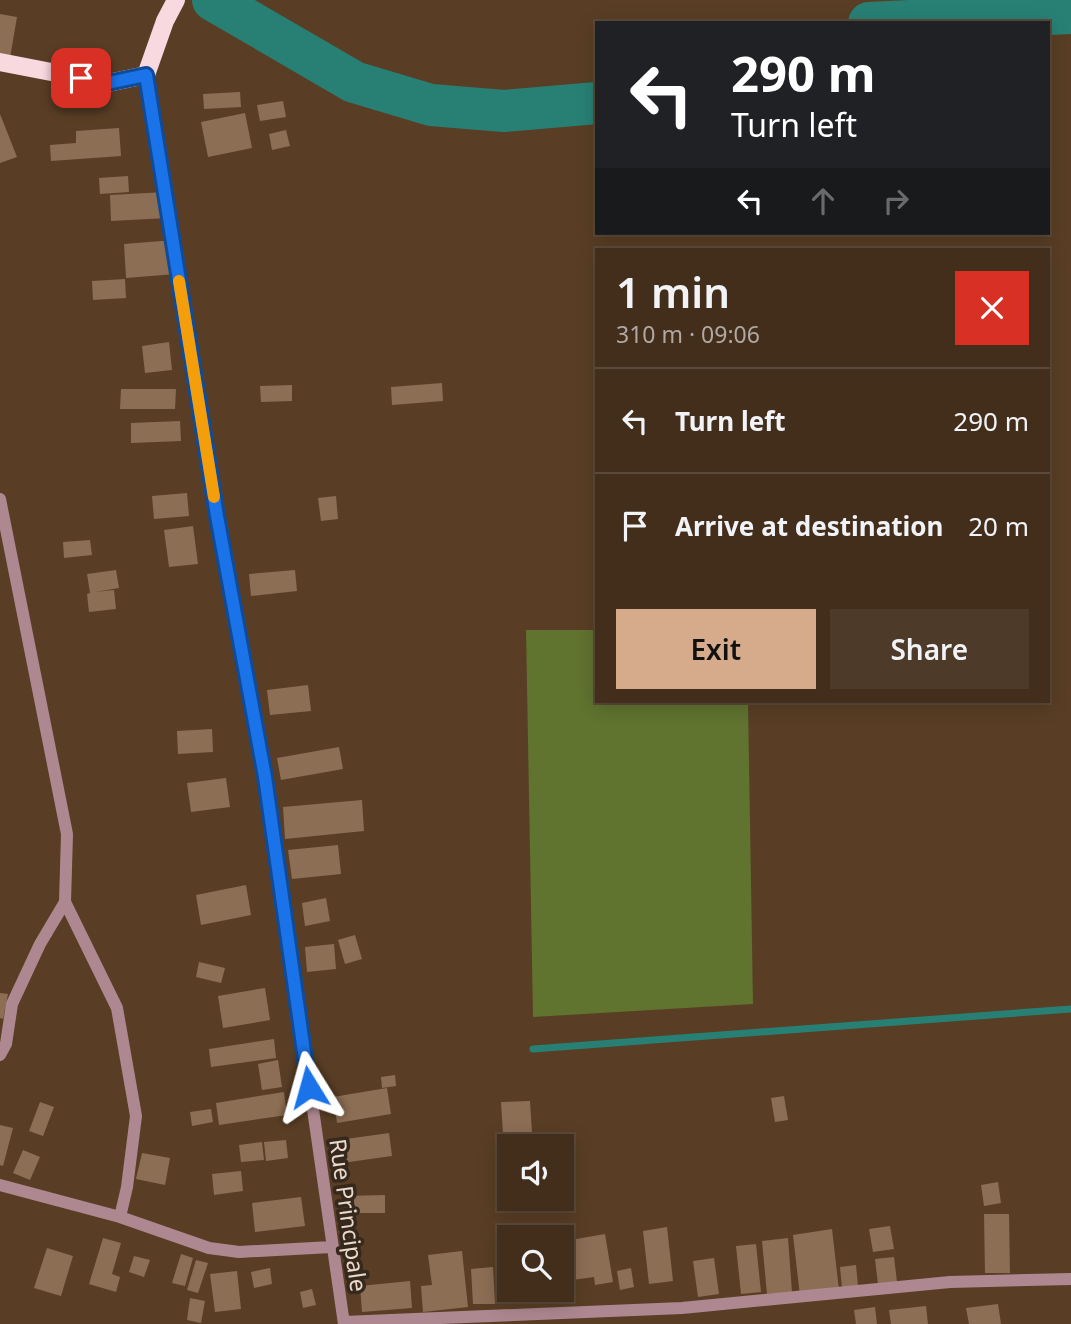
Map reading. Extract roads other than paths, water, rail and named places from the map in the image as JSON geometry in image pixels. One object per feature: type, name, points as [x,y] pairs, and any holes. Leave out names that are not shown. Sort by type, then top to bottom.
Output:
[{"type":"main road","points":[[0,62],[108,83],[146,75],[165,21],[176,0]]},
{"type":"street","name":"Rue Principale","points":[[146,75],[219,528],[265,777],[344,1323]]},
{"type":"street","points":[[0,499],[67,834],[65,902],[117,1008],[136,1116],[127,1187],[120,1217]]},
{"type":"street","points":[[0,1055],[6,1044],[12,1004],[40,944],[65,902]]},
{"type":"street","points":[[0,1185],[120,1217],[209,1248],[239,1252],[331,1247]]},
{"type":"street","points":[[344,1323],[682,1308],[950,1282],[1071,1279]]},
{"type":"waterway","points":[[213,0],[354,82],[431,105],[504,111],[595,103]]},
{"type":"waterway","points":[[909,21],[1071,13]]},
{"type":"waterway","points":[[533,1049],[1071,1009]]}]
